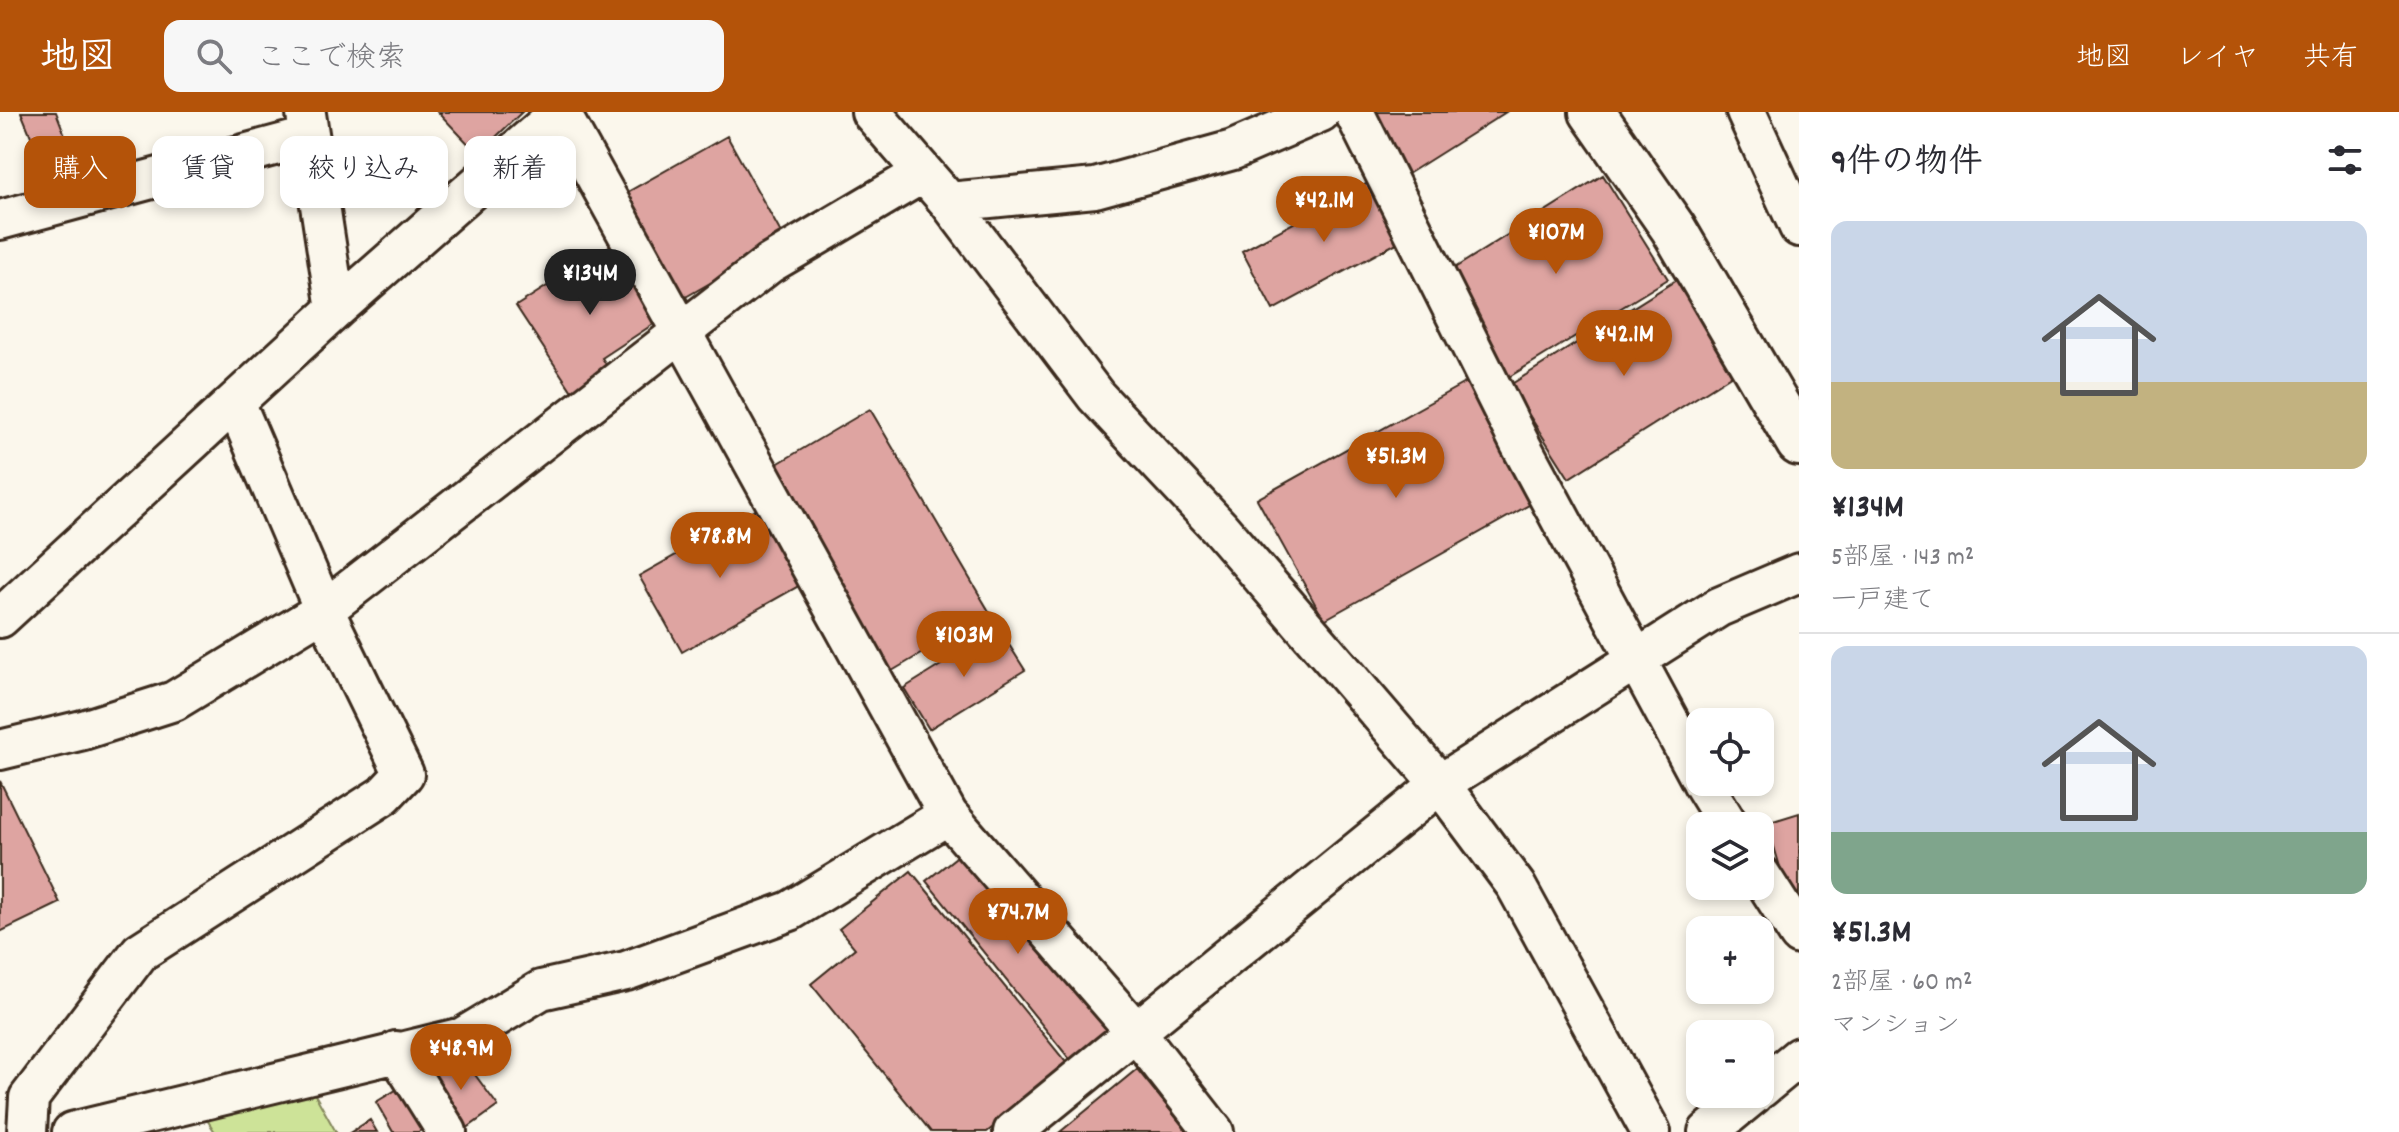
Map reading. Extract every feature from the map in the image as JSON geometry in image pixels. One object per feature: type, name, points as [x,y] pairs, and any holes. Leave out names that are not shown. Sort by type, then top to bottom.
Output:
[{"type":"main road","points":[[1592,112],[1673,228],[1799,443]]},
{"type":"street","points":[[0,618],[336,309],[560,112],[948,815],[1136,1032],[1214,1132]]},
{"type":"street","points":[[871,112],[949,202],[1096,396],[1219,527],[1440,784],[1516,886],[1651,1132]]},
{"type":"street","points":[[949,202],[1095,188],[1233,150],[1321,112]]},
{"type":"street","points":[[1354,112],[1519,442],[1686,753]]},
{"type":"street","points":[[1746,112],[1799,227]]},
{"type":"street","points":[[0,220],[307,124],[336,309]]},
{"type":"street","points":[[0,750],[83,730],[174,701],[324,610],[496,480],[680,331],[769,264],[923,173]]},
{"type":"street","points":[[27,1132],[29,1098],[140,952],[384,795],[404,774],[324,610],[235,402]]},
{"type":"street","points":[[1013,1132],[1440,784],[1719,607],[1799,573]]},
{"type":"street","points":[[72,1132],[463,1037],[541,990],[626,971],[790,911],[948,815]]},
{"type":"street","points":[[1774,896],[1799,935]]},
{"type":"street","points":[[396,1051],[447,1132]]},
{"type":"street","points":[[1774,1078],[1799,1057]]},
{"type":"street","points":[[1708,1132],[1737,1108]]},
{"type":"street","points":[[0,1127],[7,1132]]},
{"type":"green space","points":[[308,1082],[336,1132],[215,1132],[202,1112]]},
{"type":"building","points":[[21,112],[56,112],[65,136],[31,136]]},
{"type":"building","points":[[438,112],[522,112],[497,136],[464,136],[464,139]]},
{"type":"building","points":[[1368,112],[1506,112],[1408,174]]},
{"type":"building","points":[[727,136],[785,240],[684,298],[626,193]]},
{"type":"building","points":[[1603,175],[1668,279],[1509,377],[1445,274]]},
{"type":"building","points":[[1375,179],[1406,238],[1273,310],[1242,251]]},
{"type":"building","points":[[616,242],[664,317],[602,358],[613,375],[577,399],[516,306]]},
{"type":"building","points":[[1678,279],[1737,372],[1569,478],[1510,385]]},
{"type":"building","points":[[1468,381],[1536,501],[1324,620],[1257,499]]},
{"type":"building","points":[[870,409],[990,613],[892,671],[772,467]]},
{"type":"building","points":[[759,508],[802,584],[682,652],[639,576]]},
{"type":"building","points":[[999,629],[1025,670],[929,729],[904,688]]},
{"type":"building","points":[[0,781],[60,903],[0,932]]},
{"type":"building","points":[[1799,813],[1799,919],[1793,911],[1774,847],[1774,821]]},
{"type":"building","points":[[965,850],[1111,1031],[1072,1062],[926,881]]},
{"type":"building","points":[[911,871],[1069,1066],[987,1132],[931,1132],[811,984],[855,948],[839,929]]},
{"type":"building","points":[[459,1053],[498,1106],[463,1131],[424,1078]]},
{"type":"building","points":[[1137,1069],[1188,1132],[1060,1132]]},
{"type":"building","points":[[406,1084],[430,1125],[418,1132],[393,1132],[376,1102]]},
{"type":"building","points":[[370,1120],[377,1132],[351,1132]]}]
